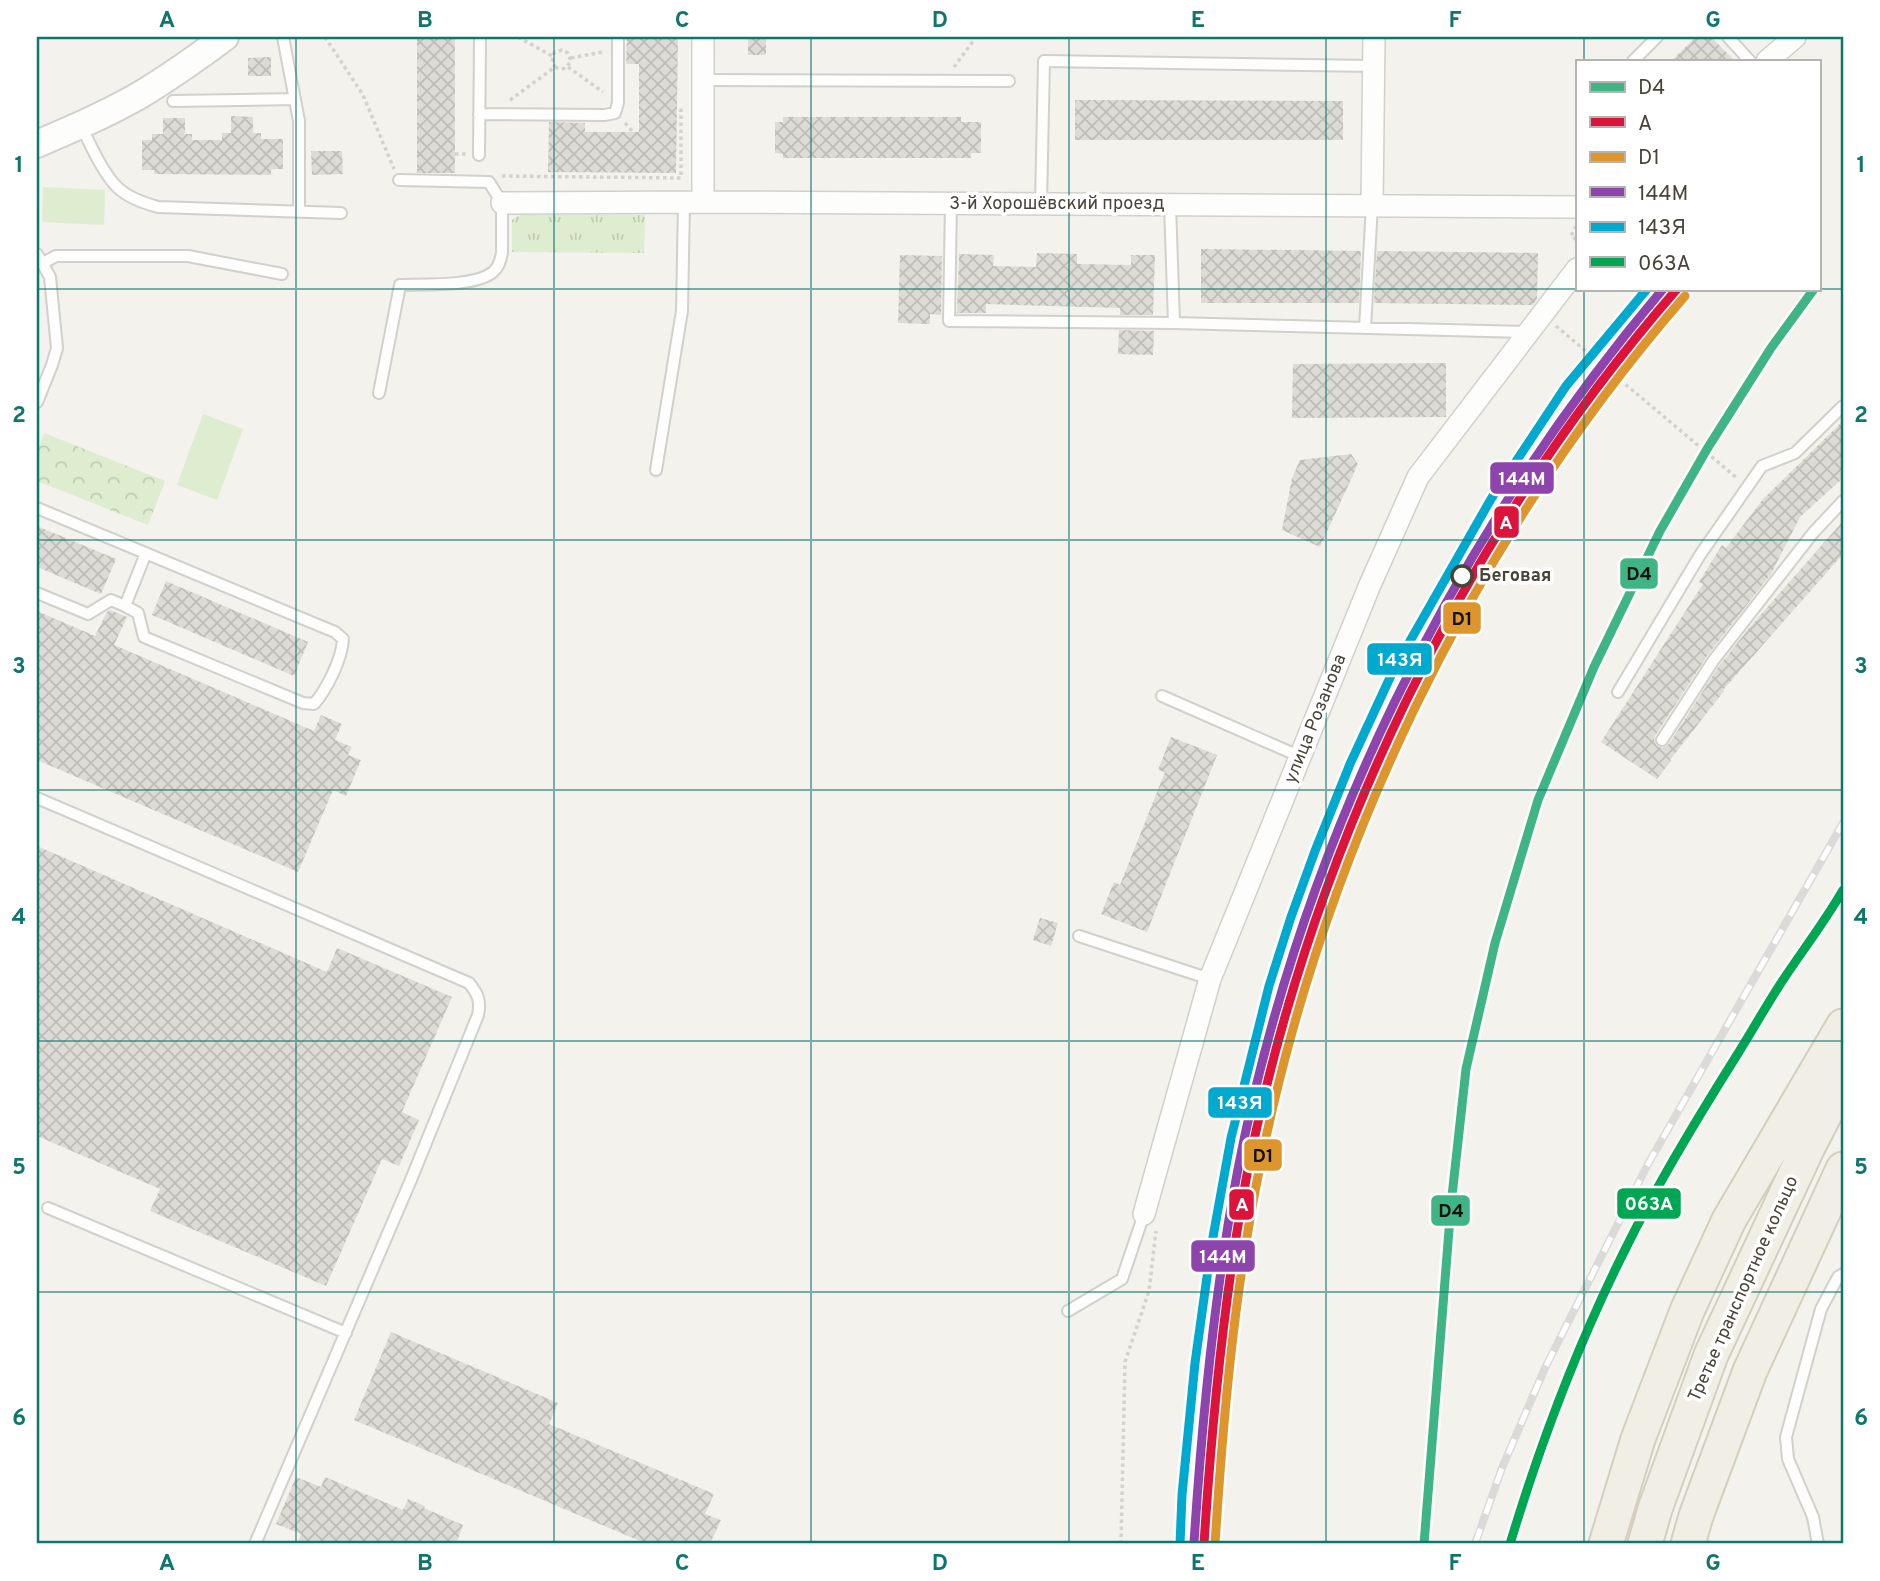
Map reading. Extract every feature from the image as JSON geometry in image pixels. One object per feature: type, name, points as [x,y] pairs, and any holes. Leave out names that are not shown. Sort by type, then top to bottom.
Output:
[{"type":"main road","points":[[1606,1544],[1638,1439],[1688,1311],[1730,1220],[1843,1026]]},
{"type":"main road","name":"Третье транспортное кольцо","points":[[1645,1544],[1711,1355],[1808,1147],[1843,1079]]},
{"type":"main road","points":[[1688,1544],[1750,1371],[1843,1169]]},
{"type":"street","points":[[37,144],[138,96],[225,37]]},
{"type":"street","points":[[693,202],[703,79],[703,37]]},
{"type":"street","points":[[1372,205],[1374,37]]},
{"type":"street","points":[[1768,60],[1795,37]]},
{"type":"street","name":"3-й Хорошёвский проезд","points":[[502,203],[1576,207]]},
{"type":"street","name":"улица Розанова","points":[[1147,1207],[1209,979],[1369,587],[1418,477],[1576,270]]},
{"type":"lane","points":[[284,37],[299,121],[299,211]]},
{"type":"lane","points":[[479,155],[480,37]]},
{"type":"lane","points":[[479,114],[615,113],[618,103],[618,37]]},
{"type":"lane","points":[[1634,60],[1657,37]]},
{"type":"lane","points":[[1728,37],[1749,60]]},
{"type":"lane","points":[[1041,204],[1044,61],[1374,66]]},
{"type":"lane","points":[[703,79],[1009,81]]},
{"type":"lane","points":[[173,101],[295,99]]},
{"type":"lane","points":[[81,125],[117,187],[143,203],[158,207],[341,213]]},
{"type":"lane","points":[[379,393],[400,285],[478,280],[494,271],[502,252],[502,203],[489,182],[399,180]]},
{"type":"lane","points":[[656,470],[682,312],[693,202]]},
{"type":"lane","points":[[951,204],[949,321],[1174,323],[1529,332]]},
{"type":"lane","points":[[1170,204],[1174,323]]},
{"type":"lane","points":[[1365,328],[1372,205]]},
{"type":"lane","points":[[37,402],[57,348],[50,277],[40,259],[56,256],[188,256],[282,274]]},
{"type":"lane","points":[[1618,692],[1700,555],[1762,466],[1795,453],[1843,406]]},
{"type":"lane","points":[[1662,740],[1713,661],[1813,533],[1843,501]]},
{"type":"lane","points":[[37,508],[335,632],[343,639],[342,649],[323,694],[314,704],[303,704],[144,637],[138,613],[111,600],[88,614],[37,593]]},
{"type":"lane","points":[[125,606],[146,553]]},
{"type":"lane","points":[[1162,696],[1301,757]]},
{"type":"lane","points":[[37,798],[469,983],[481,1003],[346,1333],[255,1544]]},
{"type":"lane","points":[[1079,936],[1209,979]]},
{"type":"lane","points":[[1068,1311],[1122,1279],[1147,1207]]},
{"type":"lane","points":[[48,1208],[346,1333]]},
{"type":"lane","points":[[1818,1544],[1813,1517],[1788,1459],[1786,1437],[1821,1309],[1838,1277],[1843,1274]]},
{"type":"path","points":[[324,37],[363,95],[399,180]]},
{"type":"path","points":[[518,37],[552,56]]},
{"type":"path","points":[[945,80],[976,37]]},
{"type":"path","points":[[571,58],[618,49]]},
{"type":"path","points":[[562,50],[571,58],[568,66],[560,69],[552,62],[556,51],[562,50]]},
{"type":"path","points":[[568,66],[618,103]]},
{"type":"path","points":[[503,176],[681,178],[681,101]]},
{"type":"path","points":[[1576,224],[1571,236],[1576,239]]},
{"type":"path","points":[[1552,322],[1737,478]]},
{"type":"path","points":[[1563,387],[1589,355]]},
{"type":"path","points":[[1587,415],[1617,378]]},
{"type":"path","points":[[1121,1544],[1125,1362],[1149,1290],[1157,1216],[1147,1207]]},
{"type":"green space","points":[[43,187],[105,190],[104,225],[42,222]]},
{"type":"green space","points":[[523,215],[645,215],[644,253],[512,252],[512,220]]},
{"type":"green space","points":[[203,414],[243,429],[217,500],[177,485]]},
{"type":"green space","points":[[44,433],[165,481],[148,525],[37,481],[37,452]]},
{"type":"building","points":[[417,37],[455,37],[455,173],[417,173]]},
{"type":"building","points":[[627,37],[678,37],[676,173],[548,172],[549,122],[585,123],[585,132],[639,132],[639,64],[626,64]]},
{"type":"building","points":[[748,37],[766,37],[766,55],[748,55]]},
{"type":"building","points":[[1696,37],[1711,37],[1734,60],[1672,60]]},
{"type":"building","points":[[271,57],[271,76],[248,76],[248,58]]},
{"type":"building","points":[[1075,100],[1343,101],[1343,140],[1075,140]]},
{"type":"building","points":[[231,116],[253,117],[253,133],[261,133],[261,139],[283,139],[283,169],[271,169],[271,175],[154,174],[154,170],[142,170],[142,140],[152,140],[152,134],[163,134],[163,118],[185,118],[185,134],[192,134],[192,140],[222,140],[222,133],[231,133]]},
{"type":"building","points":[[783,117],[961,117],[961,122],[981,122],[981,153],[971,153],[971,158],[783,158],[783,154],[775,153],[775,122],[783,122]]},
{"type":"building","points":[[311,151],[342,151],[343,174],[312,175]]},
{"type":"building","points":[[1201,249],[1361,251],[1359,303],[1201,303]]},
{"type":"building","points":[[1377,251],[1538,253],[1537,299],[1533,305],[1374,303]]},
{"type":"building","points":[[1037,253],[1077,254],[1077,264],[1131,265],[1131,255],[1155,255],[1153,315],[1120,315],[1120,308],[986,304],[986,313],[957,313],[959,254],[994,255],[993,266],[1036,267]]},
{"type":"building","points":[[900,255],[942,256],[941,315],[930,314],[930,324],[898,323]]},
{"type":"building","points":[[1119,330],[1154,331],[1153,355],[1118,354]]},
{"type":"building","points":[[1446,363],[1446,417],[1292,418],[1293,364]]},
{"type":"building","points":[[1843,421],[1843,478],[1800,517],[1771,574],[1707,656],[1655,736],[1657,746],[1662,748],[1669,744],[1719,666],[1843,521],[1843,554],[1723,690],[1657,779],[1601,742],[1703,584],[1699,582],[1722,545],[1726,548],[1763,499]]},
{"type":"building","points":[[1351,454],[1358,464],[1320,547],[1282,530],[1292,478],[1300,460]]},
{"type":"building","points":[[37,526],[116,559],[101,594],[37,567]]},
{"type":"building","points":[[166,581],[308,642],[294,676],[152,615]]},
{"type":"building","points":[[110,610],[127,617],[114,645],[314,731],[321,715],[342,724],[335,740],[352,747],[348,755],[361,760],[346,796],[333,790],[298,872],[37,760],[37,611],[95,636]]},
{"type":"building","points":[[1171,737],[1217,755],[1147,932],[1101,914],[1114,882],[1120,885],[1165,772],[1158,770]]},
{"type":"building","points":[[37,846],[327,972],[337,948],[452,997],[402,1112],[419,1120],[399,1166],[382,1159],[326,1286],[150,1211],[160,1189],[37,1136]]},
{"type":"building","points":[[1040,918],[1058,923],[1051,946],[1033,940]]},
{"type":"building","points":[[391,1332],[558,1403],[549,1424],[714,1494],[705,1514],[721,1520],[710,1544],[647,1544],[354,1420]]},
{"type":"building","points":[[296,1477],[321,1487],[325,1477],[403,1510],[408,1499],[463,1525],[456,1544],[297,1544],[301,1534],[276,1524]]},
{"type":"railway","points":[[1475,1544],[1502,1468],[1545,1368],[1648,1164],[1843,823]]},
{"type":"transit line","name":"143Я","points":[[1180,1544],[1195,1363],[1211,1248],[1231,1138],[1269,986],[1315,851],[1350,764],[1394,669],[1491,499],[1566,386],[1646,290]]},
{"type":"transit line","name":"144М","points":[[1194,1543],[1210,1356],[1238,1169],[1266,1049],[1301,931],[1344,815],[1395,702],[1452,593],[1516,487],[1586,386],[1662,290]]},
{"type":"transit line","name":"A","points":[[1204,1544],[1220,1356],[1248,1169],[1276,1049],[1312,931],[1355,815],[1406,702],[1464,592],[1528,486],[1599,385],[1676,290]]},
{"type":"transit line","name":"D4","points":[[1424,1544],[1451,1205],[1466,1069],[1495,943],[1538,800],[1594,667],[1660,531],[1707,449],[1771,348],[1813,290]]},
{"type":"transit line","name":"D1","points":[[1215,1544],[1231,1357],[1259,1171],[1287,1052],[1322,935],[1365,819],[1416,706],[1473,597],[1537,491],[1608,391],[1685,296]]},
{"type":"transit line","name":"063А","points":[[1510,1544],[1556,1407],[1593,1317],[1635,1230],[1667,1170],[1775,992],[1843,890]]},
{"type":"place","name":"Беговая","points":[[1462,576]]}]
